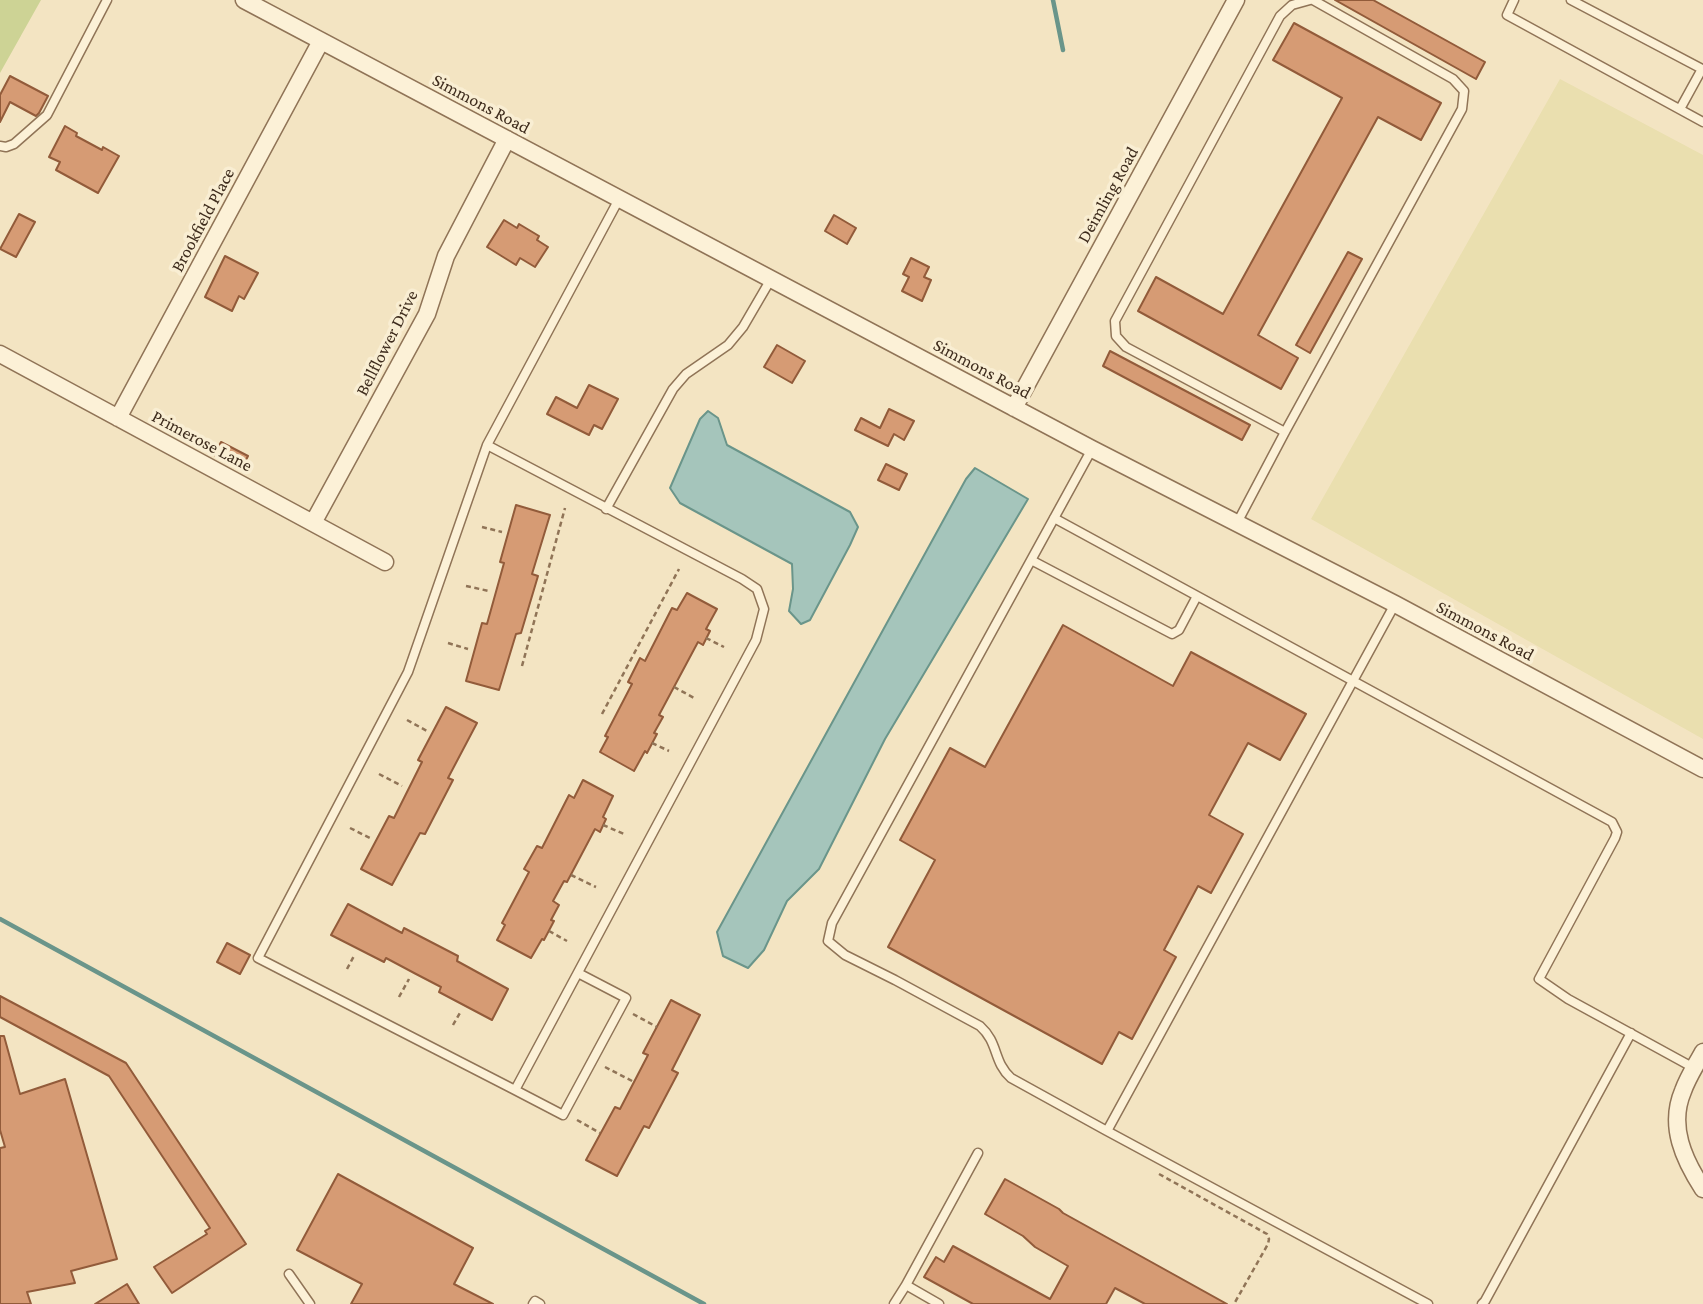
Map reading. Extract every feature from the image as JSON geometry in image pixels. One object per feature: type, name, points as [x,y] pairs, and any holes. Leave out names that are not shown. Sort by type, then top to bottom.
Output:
[{"type":"street","name":"Simmons Road","points":[[244,0],[1092,449],[1395,604],[1703,769]]},
{"type":"street","name":"Deimling Road","points":[[1014,408],[1236,0]]},
{"type":"street","name":"Brookfield Place","points":[[118,418],[321,41]]},
{"type":"street","name":"Bellflower Drive","points":[[313,523],[427,314],[446,256],[507,139]]},
{"type":"street","name":"Primerose Lane","points":[[0,354],[385,562]]},
{"type":"street","points":[[1703,1052],[1682,1092],[1677,1115],[1678,1135],[1683,1153],[1703,1189]]},
{"type":"lane","points":[[0,146],[14,144],[47,115],[107,0]]},
{"type":"lane","points":[[1237,523],[1462,109],[1464,91],[1453,79],[1311,0],[1292,5],[1280,16],[1115,321],[1115,336],[1126,347],[1285,432]]},
{"type":"lane","points":[[1514,0],[1507,15],[1703,122]]},
{"type":"lane","points":[[1571,0],[1702,69],[1680,109]]},
{"type":"lane","points":[[578,973],[626,999],[563,1115],[258,958],[408,672],[488,445],[619,199]]},
{"type":"lane","points":[[606,509],[673,389],[686,374],[727,345],[743,327],[771,279]]},
{"type":"lane","points":[[488,445],[757,589],[764,609],[757,640],[515,1090]]},
{"type":"lane","points":[[1092,449],[832,923],[828,941],[845,955],[980,1026],[993,1041],[999,1063],[1011,1079],[1428,1304]]},
{"type":"lane","points":[[1054,518],[1612,822],[1617,832],[1615,838],[1539,979],[1568,999],[1694,1068]]},
{"type":"lane","points":[[1031,560],[1172,634],[1179,630],[1197,596]]},
{"type":"lane","points":[[1107,1131],[1395,604]]},
{"type":"lane","points":[[1482,1304],[1630,1033]]},
{"type":"lane","points":[[894,1304],[978,1153]]},
{"type":"lane","points":[[289,1274],[310,1304]]},
{"type":"lane","points":[[905,1285],[939,1304]]},
{"type":"lane","points":[[533,1304],[535,1301],[540,1304]]},
{"type":"path","points":[[523,666],[565,508]]},
{"type":"path","points":[[482,527],[502,532]]},
{"type":"path","points":[[602,714],[679,569]]},
{"type":"path","points":[[466,586],[489,591]]},
{"type":"path","points":[[706,638],[724,648]]},
{"type":"path","points":[[448,643],[468,649]]},
{"type":"path","points":[[674,687],[696,699]]},
{"type":"path","points":[[407,720],[427,731]]},
{"type":"path","points":[[652,743],[669,751]]},
{"type":"path","points":[[379,774],[402,786]]},
{"type":"path","points":[[603,825],[624,834]]},
{"type":"path","points":[[350,828],[370,838]]},
{"type":"path","points":[[571,875],[596,887]]},
{"type":"path","points":[[549,931],[567,941]]},
{"type":"path","points":[[347,969],[355,954]]},
{"type":"path","points":[[399,997],[410,979]]},
{"type":"path","points":[[453,1025],[461,1011]]},
{"type":"path","points":[[633,1014],[657,1027]]},
{"type":"path","points":[[605,1067],[634,1082]]},
{"type":"path","points":[[577,1120],[600,1133]]},
{"type":"path","points":[[1153,1171],[1267,1234],[1268,1244],[1234,1304]]},
{"type":"shaded area","points":[[1560,79],[1703,155],[1703,739],[1311,519]]},
{"type":"green space","points":[[0,0],[41,0],[0,73]]},
{"type":"water","points":[[708,411],[718,418],[727,445],[850,512],[858,527],[810,620],[801,624],[789,611],[793,589],[792,564],[680,503],[670,488],[700,419]]},
{"type":"water","points":[[975,468],[1028,499],[885,739],[819,869],[787,901],[764,950],[748,968],[723,956],[717,932],[966,479]]},
{"type":"building","points":[[1335,0],[1373,0],[1485,62],[1476,79]]},
{"type":"building","points":[[1294,23],[1441,103],[1421,140],[1378,117],[1258,335],[1298,358],[1281,389],[1138,311],[1156,277],[1223,314],[1342,98],[1273,60]]},
{"type":"building","points":[[10,76],[48,96],[36,116],[10,102],[0,122],[0,95]]},
{"type":"building","points":[[65,126],[77,133],[76,136],[119,156],[98,193],[56,170],[60,162],[49,157]]},
{"type":"building","points":[[19,214],[35,222],[16,257],[0,249]]},
{"type":"building","points":[[834,215],[856,228],[847,244],[825,231]]},
{"type":"building","points":[[504,220],[517,228],[519,224],[539,236],[537,240],[548,247],[535,267],[520,258],[516,265],[487,247]]},
{"type":"building","points":[[1348,252],[1362,259],[1310,353],[1296,345]]},
{"type":"building","points":[[225,256],[258,273],[244,299],[239,296],[232,311],[205,297]]},
{"type":"building","points":[[911,258],[929,267],[924,277],[931,280],[922,301],[902,291],[909,277],[903,274]]},
{"type":"building","points":[[777,345],[805,361],[792,383],[764,367]]},
{"type":"building","points":[[1110,351],[1250,425],[1242,440],[1103,366]]},
{"type":"building","points":[[589,385],[618,399],[602,429],[594,425],[589,435],[547,414],[556,397],[577,408]]},
{"type":"building","points":[[889,409],[914,421],[904,440],[894,434],[888,446],[855,430],[861,418],[880,428]]},
{"type":"building","points":[[221,442],[248,456],[241,470],[214,455]]},
{"type":"building","points":[[886,464],[907,474],[899,490],[878,480]]},
{"type":"building","points":[[516,505],[550,515],[532,574],[538,576],[521,633],[516,634],[499,690],[466,681],[482,623],[487,624]]},
{"type":"building","points":[[687,593],[717,609],[706,629],[710,631],[703,645],[698,642],[659,715],[663,717],[654,733],[657,734],[634,771],[600,752],[608,737],[605,736],[632,684],[628,682],[640,658],[645,661],[672,608],[677,610]]},
{"type":"building","points":[[1063,625],[1173,686],[1191,652],[1306,714],[1280,760],[1248,743],[1209,815],[1243,834],[1211,893],[1198,886],[1164,950],[1176,957],[1132,1039],[1119,1032],[1102,1064],[888,947],[935,860],[900,840],[950,748],[985,767]]},
{"type":"building","points":[[446,707],[477,723],[448,778],[453,780],[425,834],[420,833],[392,885],[361,869],[389,816],[394,818],[422,762],[418,760]]},
{"type":"building","points":[[583,780],[613,796],[603,817],[606,819],[600,832],[595,829],[567,882],[564,881],[553,901],[559,905],[551,920],[554,921],[531,958],[497,940],[505,925],[502,923],[529,872],[524,869],[537,846],[542,848],[569,795],[574,798]]},
{"type":"building","points":[[348,904],[402,933],[404,928],[458,956],[457,961],[508,989],[492,1020],[439,992],[441,987],[386,958],[384,962],[331,935]]},
{"type":"building","points":[[227,943],[250,955],[240,974],[217,962]]},
{"type":"building","points":[[0,996],[126,1063],[246,1244],[172,1293],[154,1267],[207,1234],[205,1231],[210,1228],[109,1076],[0,1017]]},
{"type":"building","points":[[671,1000],[700,1015],[672,1070],[678,1073],[649,1128],[644,1126],[617,1176],[586,1160],[615,1107],[620,1109],[648,1055],[643,1053]]},
{"type":"building","points":[[0,1036],[4,1036],[20,1094],[65,1079],[117,1259],[71,1271],[75,1283],[27,1292],[31,1304],[0,1304],[0,1148],[5,1147],[0,1130]]},
{"type":"building","points":[[338,1174],[473,1248],[454,1284],[493,1304],[351,1304],[362,1284],[297,1250]]},
{"type":"building","points":[[1005,1179],[1227,1304],[1145,1304],[1115,1288],[1106,1304],[973,1304],[924,1277],[936,1257],[944,1262],[953,1246],[1050,1299],[1068,1266],[985,1214]]},
{"type":"building","points":[[127,1284],[139,1304],[95,1304]]},
{"type":"waterway","points":[[1053,0],[1063,50]]},
{"type":"waterway","points":[[0,919],[704,1304]]}]
